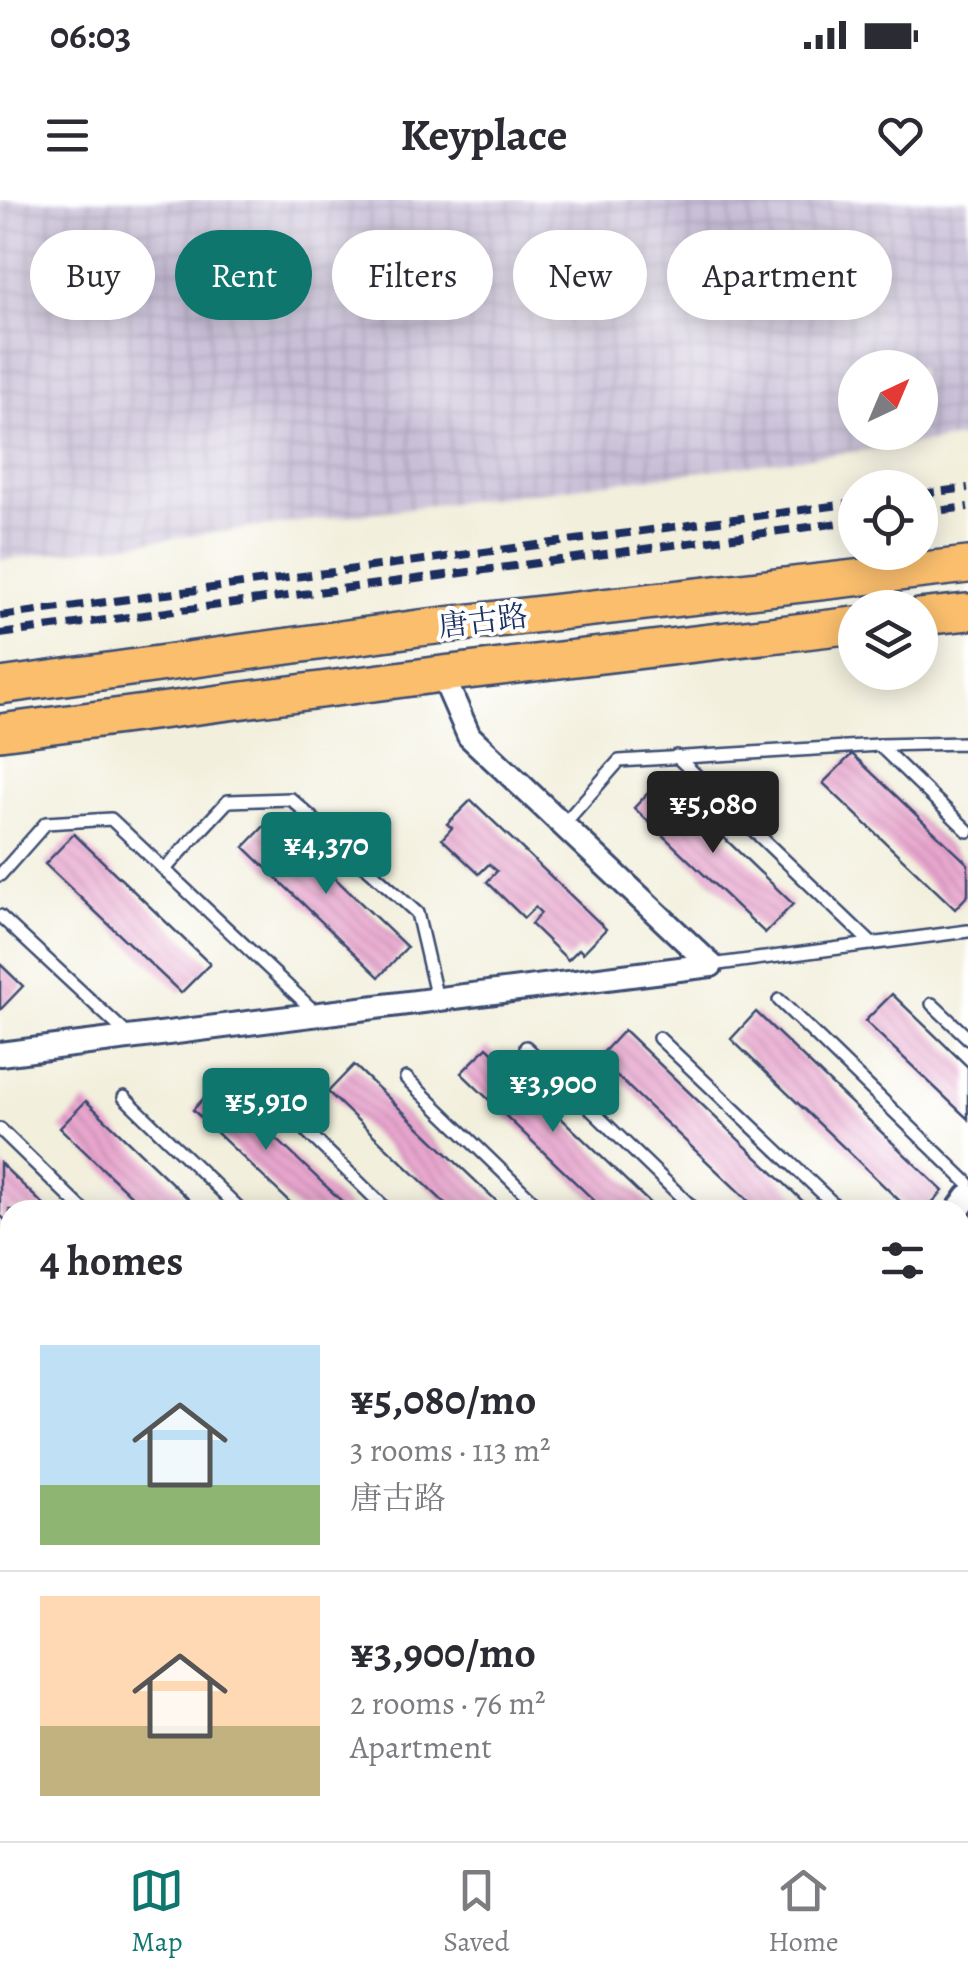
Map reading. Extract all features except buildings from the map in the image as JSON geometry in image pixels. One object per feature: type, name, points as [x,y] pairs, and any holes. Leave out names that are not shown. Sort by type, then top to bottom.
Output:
[{"type":"main road","name":"唐古路","points":[[0,686],[438,626],[968,565]]},
{"type":"main road","points":[[938,615],[968,612]]},
{"type":"main road","name":"唐古路","points":[[0,732],[838,627]]},
{"type":"street","points":[[442,674],[470,736],[712,965]]},
{"type":"street","points":[[0,1054],[712,965]]},
{"type":"lane","points":[[562,826],[620,762],[879,745],[968,745]]},
{"type":"lane","points":[[879,745],[968,831]]},
{"type":"lane","points":[[676,756],[872,944]]},
{"type":"lane","points":[[165,869],[228,801],[291,799],[417,913],[437,999]]},
{"type":"lane","points":[[0,875],[46,822],[111,819],[317,1014]]},
{"type":"lane","points":[[0,916],[131,1038]]},
{"type":"lane","points":[[712,965],[968,931]]},
{"type":"lane","points":[[779,1000],[968,1183]]},
{"type":"lane","points":[[932,1004],[968,1038]]},
{"type":"lane","points":[[659,1038],[829,1200]]},
{"type":"lane","points":[[526,1047],[686,1200]]},
{"type":"lane","points":[[406,1078],[532,1200]]},
{"type":"lane","points":[[124,1097],[231,1200]]},
{"type":"lane","points":[[276,1102],[377,1200]]},
{"type":"lane","points":[[0,1129],[72,1200]]},
{"type":"shaded area","points":[[0,200],[968,200],[968,437],[938,441],[938,350],[838,350],[838,450],[866,450],[0,560]]},
{"type":"railway","points":[[938,492],[968,488]]},
{"type":"railway","points":[[0,616],[838,505]]},
{"type":"railway","points":[[938,511],[968,507]]},
{"type":"railway","points":[[0,634],[838,523]]}]
